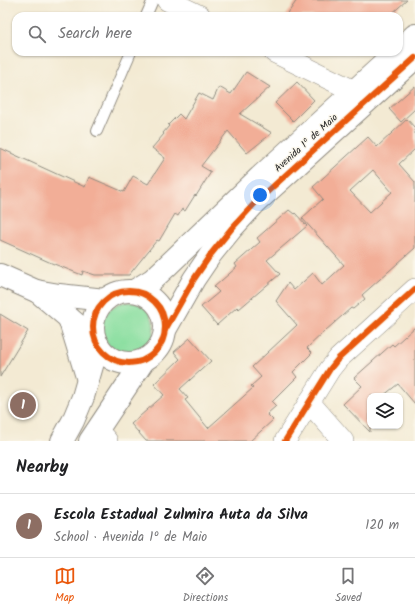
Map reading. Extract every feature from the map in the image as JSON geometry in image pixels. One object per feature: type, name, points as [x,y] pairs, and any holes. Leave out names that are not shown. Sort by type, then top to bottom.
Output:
[{"type":"street","points":[[167,0],[192,12]]},
{"type":"street","points":[[403,46],[415,35]]},
{"type":"street","points":[[282,56],[354,91]]},
{"type":"street","name":"Avenida 1º de Maio","points":[[134,291],[152,280],[260,177],[392,56]]},
{"type":"street","name":"Avenida 1º de Maio","points":[[165,330],[194,279],[211,254],[232,228],[256,202],[415,58]]},
{"type":"street","points":[[0,275],[36,291],[105,300]]},
{"type":"street","points":[[36,291],[70,318],[97,343],[105,353],[113,359],[123,362],[134,363],[144,360],[154,353],[162,342],[165,330],[164,319],[160,309],[153,301],[134,291],[114,294],[105,300],[98,308],[94,318],[93,329],[97,343],[89,381],[73,421],[62,441]]},
{"type":"street","points":[[285,441],[330,369],[338,359],[415,291]]},
{"type":"street","points":[[70,318],[89,381]]},
{"type":"street","points":[[98,437],[144,360]]},
{"type":"street","points":[[309,402],[343,441]]},
{"type":"lane","points":[[148,12],[153,0]]},
{"type":"lane","points":[[97,131],[129,56]]},
{"type":"green space","points":[[128,302],[142,306],[150,314],[154,328],[150,342],[142,350],[128,354],[114,350],[106,342],[102,328],[106,314],[114,306]]},
{"type":"building","points":[[297,0],[407,0],[394,12],[289,12]]},
{"type":"building","points":[[246,72],[270,87],[240,114],[272,133],[247,153],[228,131],[201,166],[211,172],[196,196],[195,195],[185,211],[182,209],[178,216],[175,214],[159,241],[157,240],[129,275],[95,275],[83,271],[82,275],[0,240],[0,148],[85,187],[89,177],[124,192],[133,176],[148,184],[165,158],[152,148],[164,134],[163,133],[169,126],[168,125],[179,114],[184,119],[199,93],[213,100],[219,87],[231,94]]},
{"type":"building","points":[[297,82],[314,100],[293,121],[275,103]]},
{"type":"building","points":[[415,86],[415,109],[401,122],[389,109]]},
{"type":"building","points":[[407,119],[415,128],[415,149],[399,164],[415,182],[415,248],[362,295],[365,299],[353,309],[351,308],[307,348],[312,353],[293,372],[297,377],[272,402],[276,406],[267,414],[273,420],[250,441],[146,441],[131,424],[164,395],[154,384],[180,359],[174,352],[190,338],[211,361],[180,389],[188,398],[185,400],[208,428],[253,388],[251,386],[261,377],[252,367],[297,325],[276,301],[288,283],[294,290],[313,273],[322,285],[344,265],[302,218],[323,199],[313,187],[368,137],[377,147]],"holes":[[[373,170],[392,192],[370,212],[350,191]]]},
{"type":"building","points":[[289,210],[294,214],[295,213],[307,226],[267,260],[280,274],[239,309],[237,307],[217,325],[201,307],[219,292],[214,287],[237,267],[235,264],[260,242],[257,238]]},
{"type":"building","points":[[0,314],[28,331],[0,377]]},
{"type":"building","points":[[415,327],[415,404],[398,384],[387,393],[367,393],[367,429],[343,404],[362,386],[354,378],[392,344],[394,346]]},
{"type":"cycle path","points":[[165,330],[194,279],[211,254],[232,228],[256,202],[415,58]]},
{"type":"cycle path","points":[[285,441],[330,369],[338,359],[415,289]]},
{"type":"cycle path","points":[[129,291],[149,297],[159,307],[165,327],[159,347],[149,357],[129,363],[109,357],[99,347],[93,327],[99,307],[109,297],[129,291]]},
{"type":"place","name":"Escola Estadual Zulmira Auta da Silva","points":[[23,405]]}]
